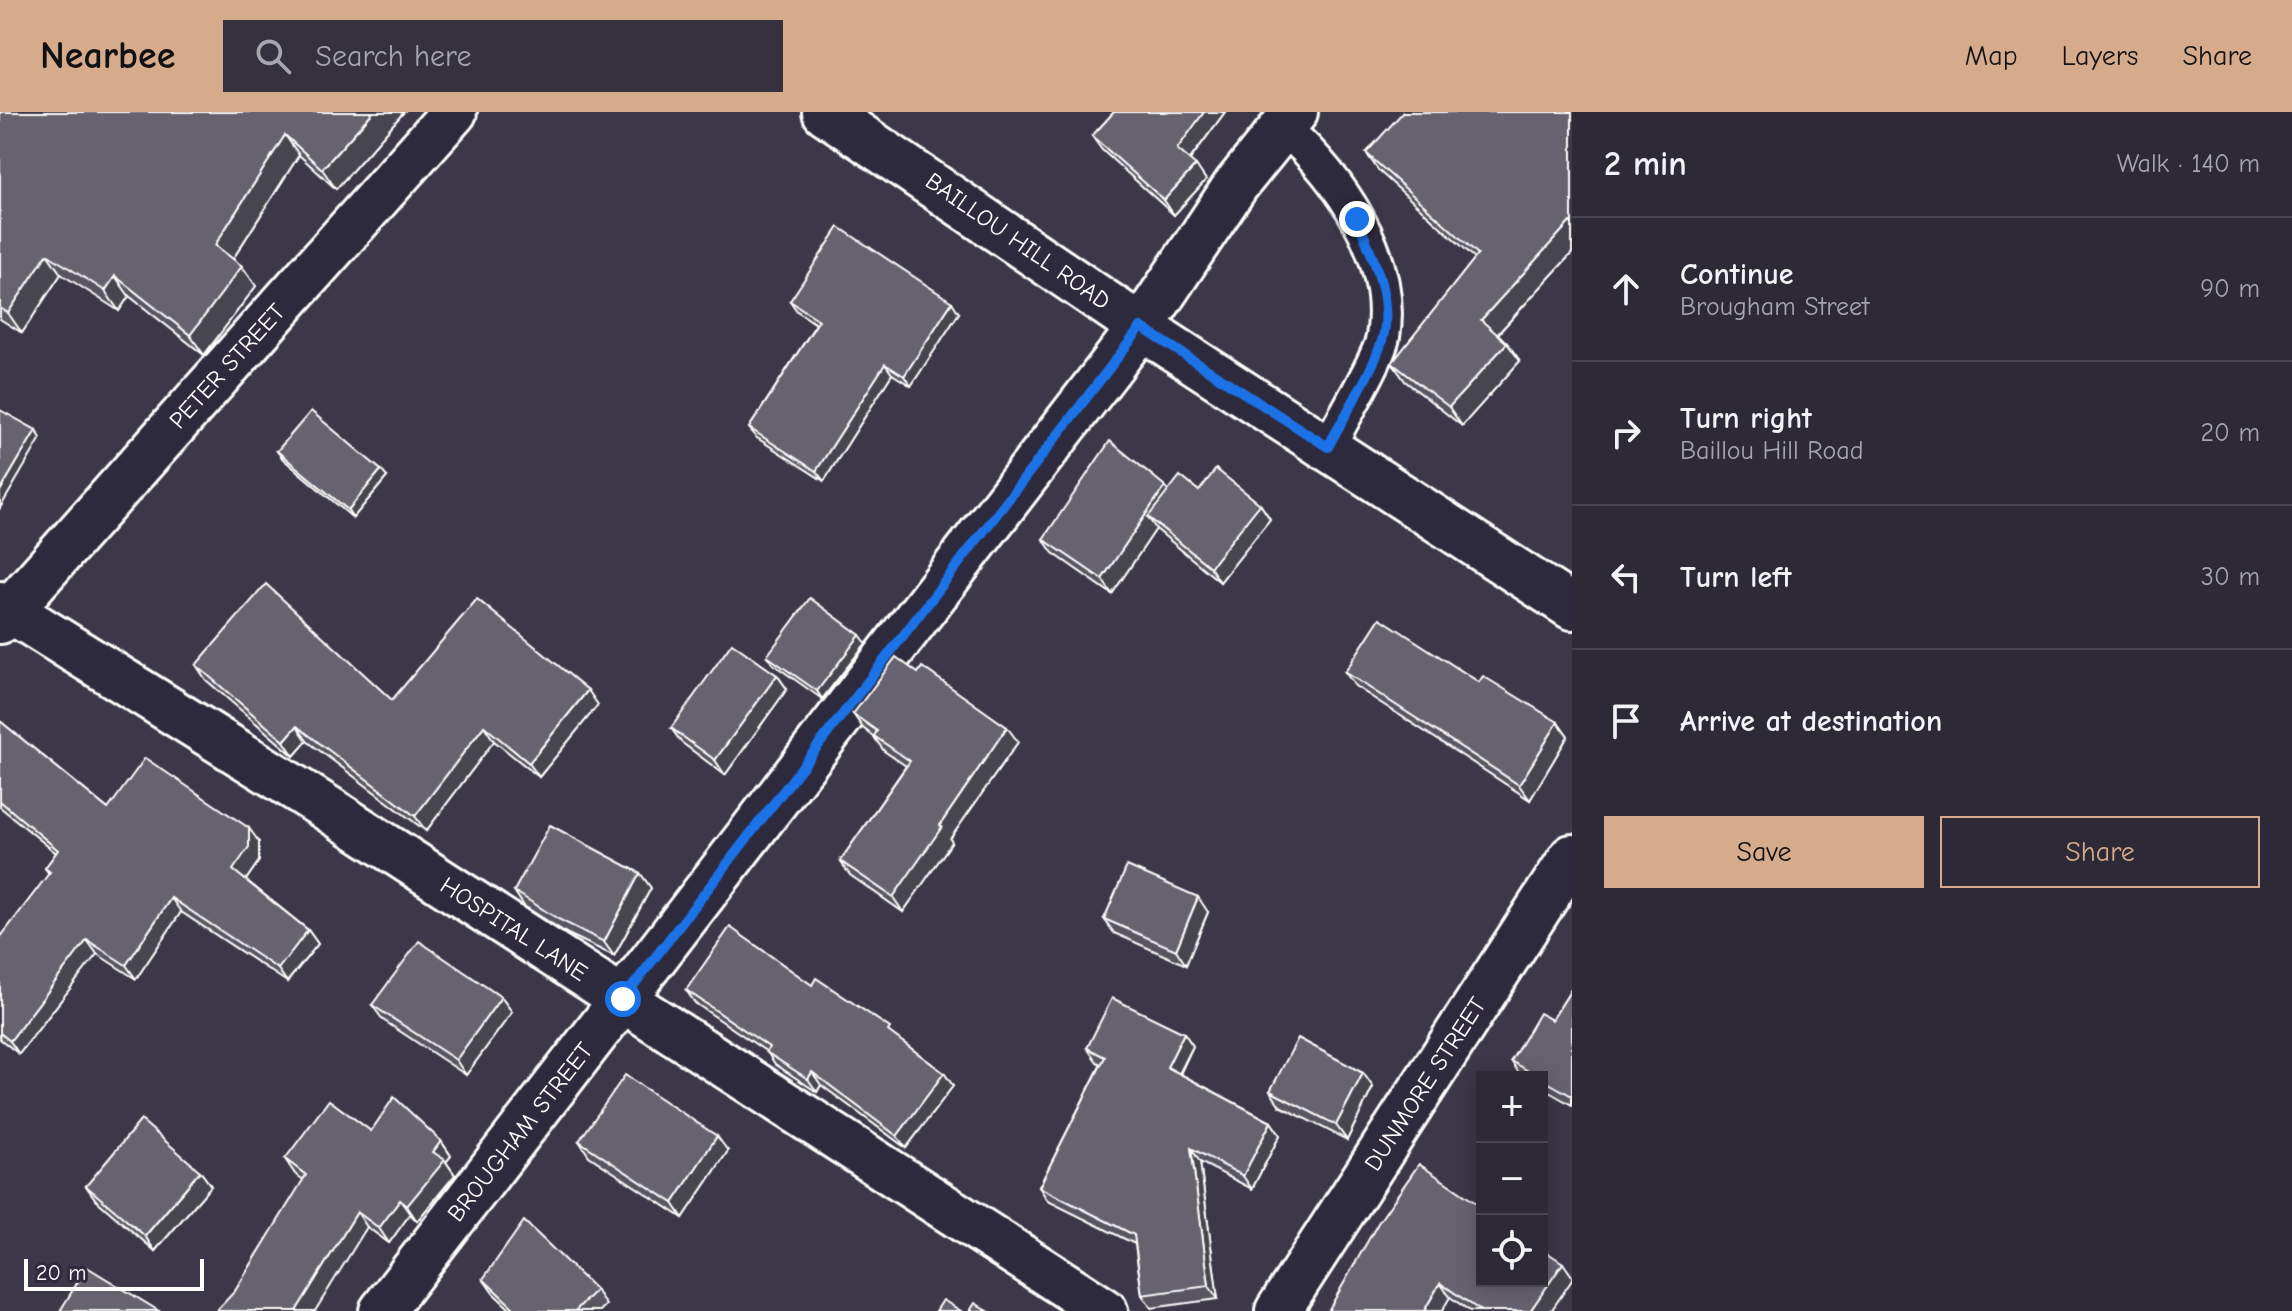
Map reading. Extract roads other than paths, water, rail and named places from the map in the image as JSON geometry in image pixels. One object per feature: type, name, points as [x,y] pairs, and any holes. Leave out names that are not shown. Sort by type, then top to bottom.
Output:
[{"type":"street","name":"PETER STREET","points":[[3,611],[454,112]]},
{"type":"street","name":"BAILLOU HILL ROAD","points":[[825,112],[1141,327],[1572,607]]},
{"type":"street","name":"BROUGHAM STREET","points":[[382,1311],[1141,327],[1236,185],[1289,120]]},
{"type":"street","name":"HOSPITAL LANE","points":[[3,611],[327,808],[1105,1311]]},
{"type":"street","name":"DUNMORE STREET","points":[[1278,1311],[1572,857]]},
{"type":"lane","points":[[1289,120],[1334,179],[1357,219],[1376,264],[1384,306],[1383,339],[1328,447]]}]
